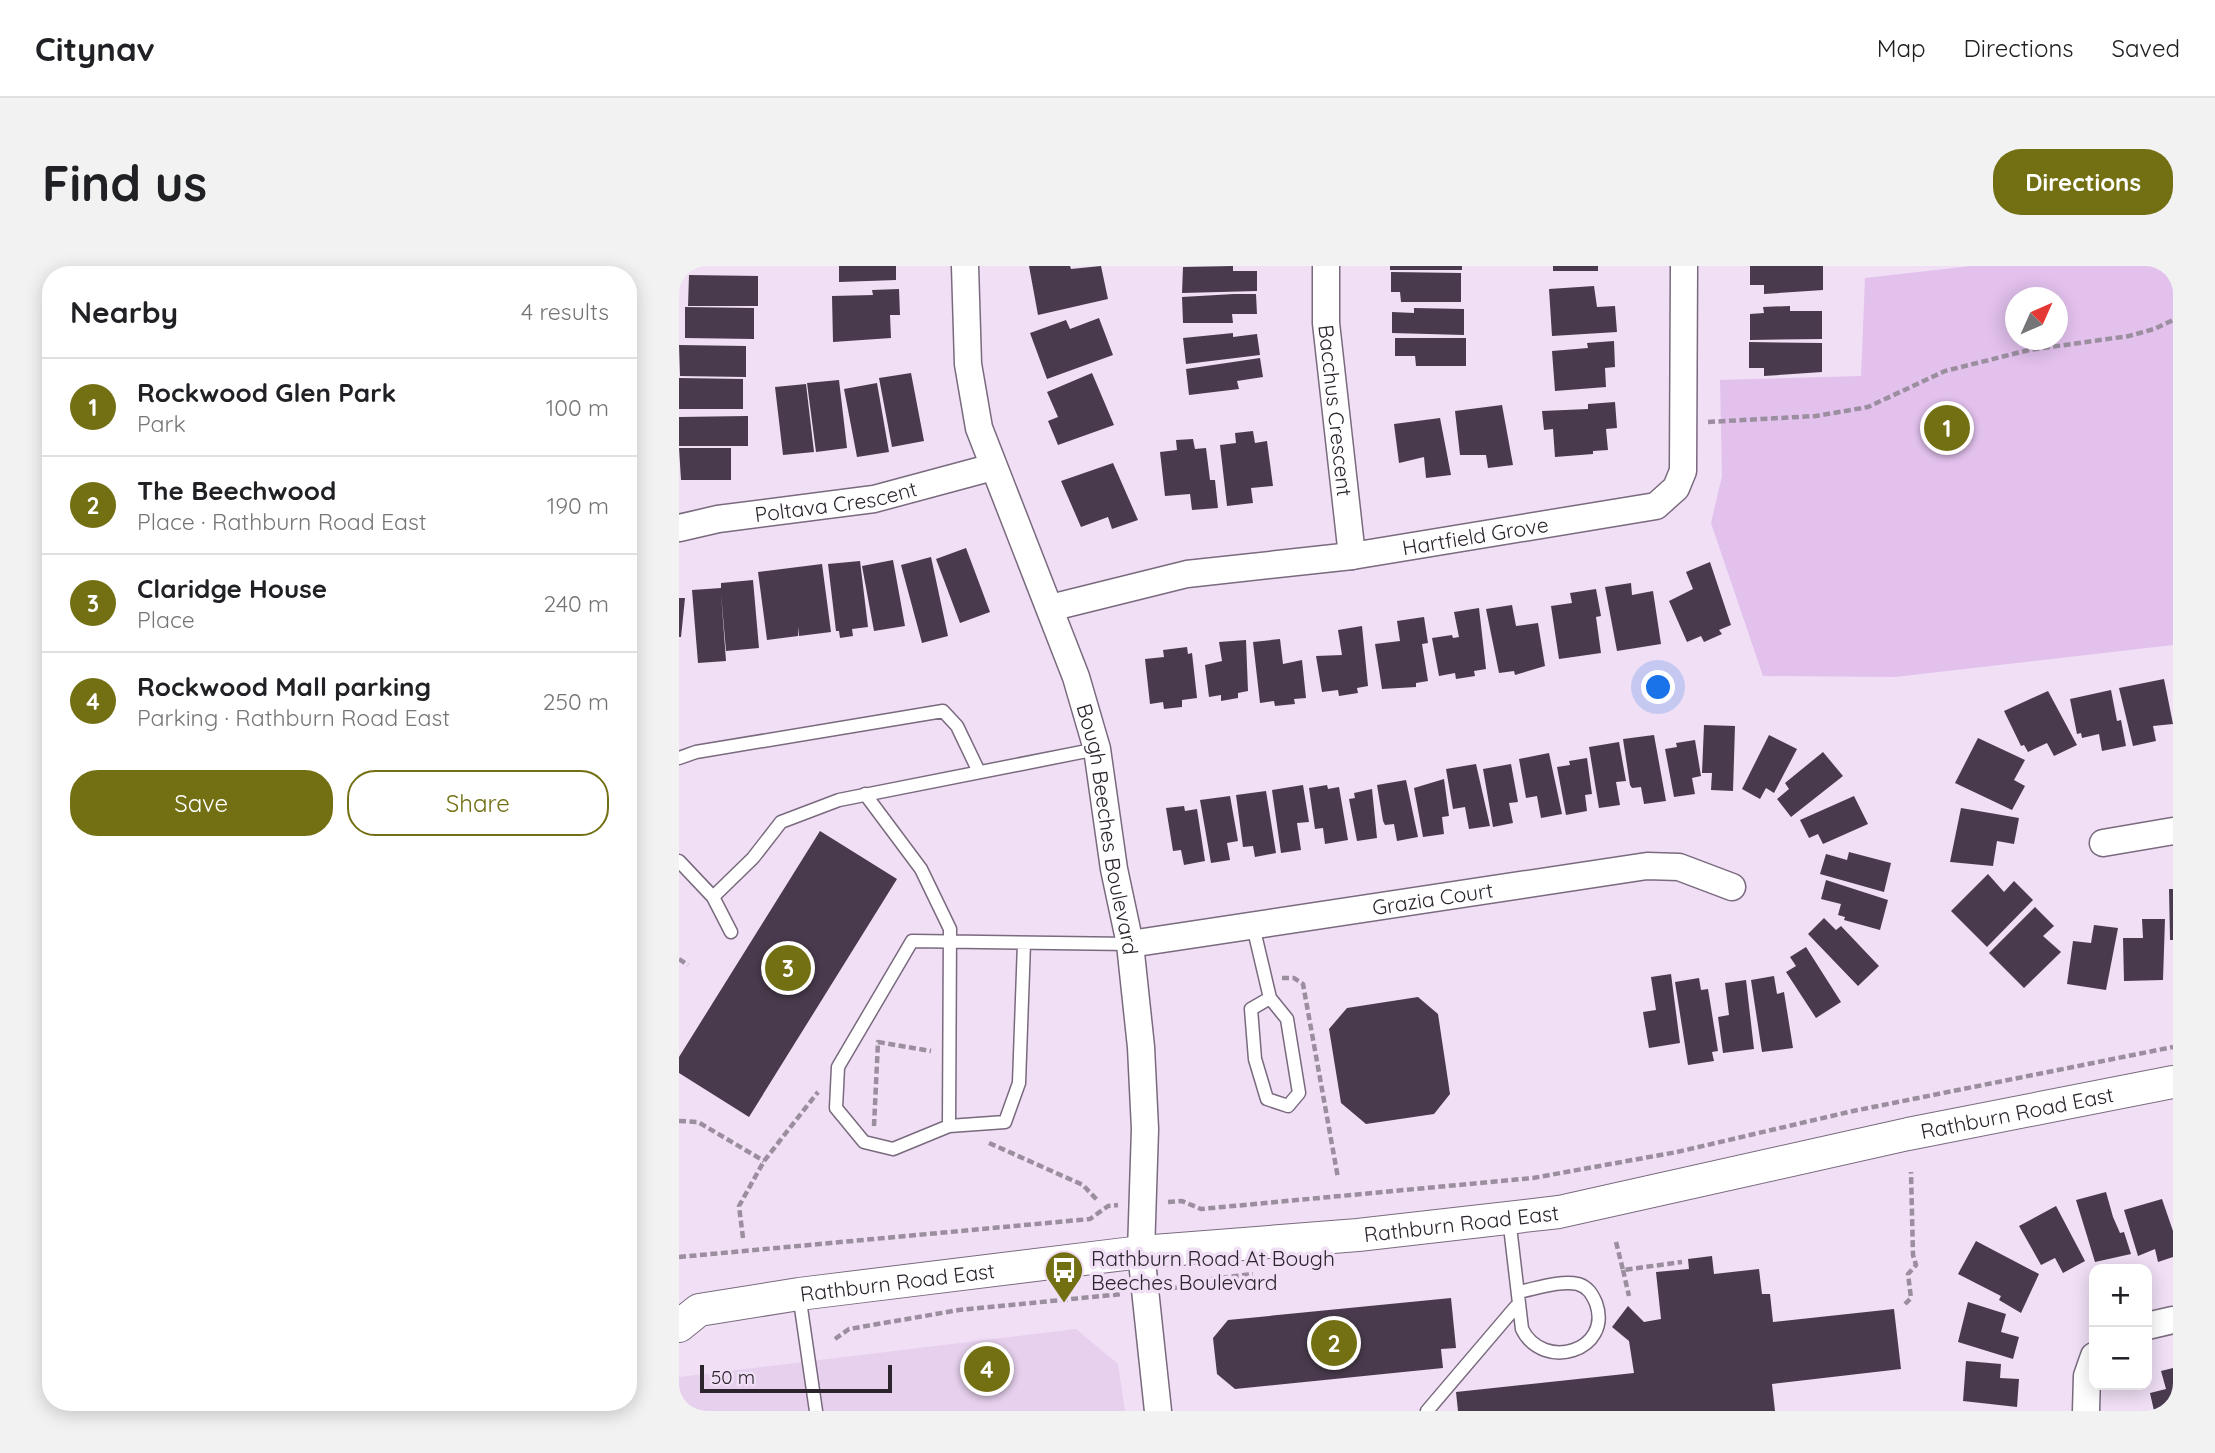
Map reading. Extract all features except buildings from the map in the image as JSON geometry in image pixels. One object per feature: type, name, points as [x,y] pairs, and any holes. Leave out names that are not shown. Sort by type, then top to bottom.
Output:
[{"type":"street","name":"Bough Beeches Boulevard","points":[[964,266],[971,386],[979,428],[1076,677],[1097,749],[1114,869],[1130,944],[1141,1047],[1145,1129],[1141,1252],[1158,1411]]},
{"type":"street","name":"Bacchus Crescent","points":[[1326,266],[1326,323],[1352,556]]},
{"type":"street","name":"Hartfield Grove","points":[[1050,608],[1187,574],[1352,556],[1656,506],[1671,495],[1680,480],[1684,266]]},
{"type":"street","name":"Poltava Crescent","points":[[679,528],[718,519],[874,499],[993,467]]},
{"type":"street","points":[[2103,843],[2173,831]]},
{"type":"street","name":"Grazia Court","points":[[1130,944],[1647,866],[1679,867],[1732,887]]},
{"type":"street","name":"Rathburn Road East","points":[[686,1312],[799,1294],[1141,1252],[1358,1235],[1559,1212],[1908,1134],[2173,1082]]},
{"type":"street","points":[[2152,1325],[2173,1320]]},
{"type":"street","points":[[2086,1411],[2089,1370]]},
{"type":"lane","points":[[679,758],[696,752],[943,711],[957,726],[979,772]]},
{"type":"lane","points":[[713,897],[753,858],[781,822],[839,800],[1097,749]]},
{"type":"lane","points":[[865,794],[922,869],[950,929],[949,1126]]},
{"type":"lane","points":[[679,861],[713,897],[731,932]]},
{"type":"lane","points":[[1252,926],[1270,998],[1287,1019],[1299,1093],[1287,1106],[1267,1099],[1255,1059],[1251,1009],[1270,998]]},
{"type":"lane","points":[[1024,943],[1019,1083],[1014,1104],[1005,1122],[949,1126],[893,1149],[864,1142],[836,1108],[838,1067],[912,941],[1130,944]]},
{"type":"lane","points":[[1427,1411],[1518,1297],[1576,1284],[1591,1294],[1598,1312],[1593,1336],[1582,1347],[1569,1353],[1539,1348],[1522,1329],[1518,1297],[1509,1218]]},
{"type":"lane","points":[[799,1294],[816,1411]]},
{"type":"path","points":[[1683,424],[1816,416],[1868,407],[1945,371],[2029,350],[2129,336],[2173,320]]},
{"type":"path","points":[[679,959],[688,965]]},
{"type":"path","points":[[873,1145],[878,1042],[950,1054]]},
{"type":"path","points":[[1170,1201],[1182,1201],[1201,1209],[1533,1178],[1677,1152],[1853,1111],[2173,1047]]},
{"type":"path","points":[[743,1238],[739,1206],[764,1161],[819,1092]]},
{"type":"path","points":[[679,1121],[698,1122],[764,1161]]},
{"type":"path","points":[[949,1126],[1083,1185],[1098,1201]]},
{"type":"path","points":[[1905,1304],[1910,1298],[1908,1274],[1916,1265],[1913,1255],[1911,1172]]},
{"type":"path","points":[[679,1257],[1090,1219],[1108,1206],[1115,1206]]},
{"type":"path","points":[[1616,1242],[1629,1296]]},
{"type":"path","points":[[1623,1270],[1682,1262]]},
{"type":"path","points":[[835,1339],[849,1329],[960,1310],[1109,1295]]},
{"type":"shaded area","points":[[1971,266],[2173,266],[2173,645],[1895,677],[1763,676],[1711,523],[1722,476],[1720,380],[1861,376],[1865,278]]},
{"type":"shaded area","points":[[1076,1329],[1118,1364],[1125,1411],[679,1411],[679,1377]]},
{"type":"place","name":"Rockwood Glen Park","points":[[1947,428]]},
{"type":"place","name":"Claridge House","points":[[788,968]]},
{"type":"place","name":"Rathburn Road At Bough Beeches Boulevard","points":[[1064,1304]]},
{"type":"place","name":"The Beechwood","points":[[1334,1343]]},
{"type":"place","name":"Rockwood Mall parking","points":[[987,1369]]}]
